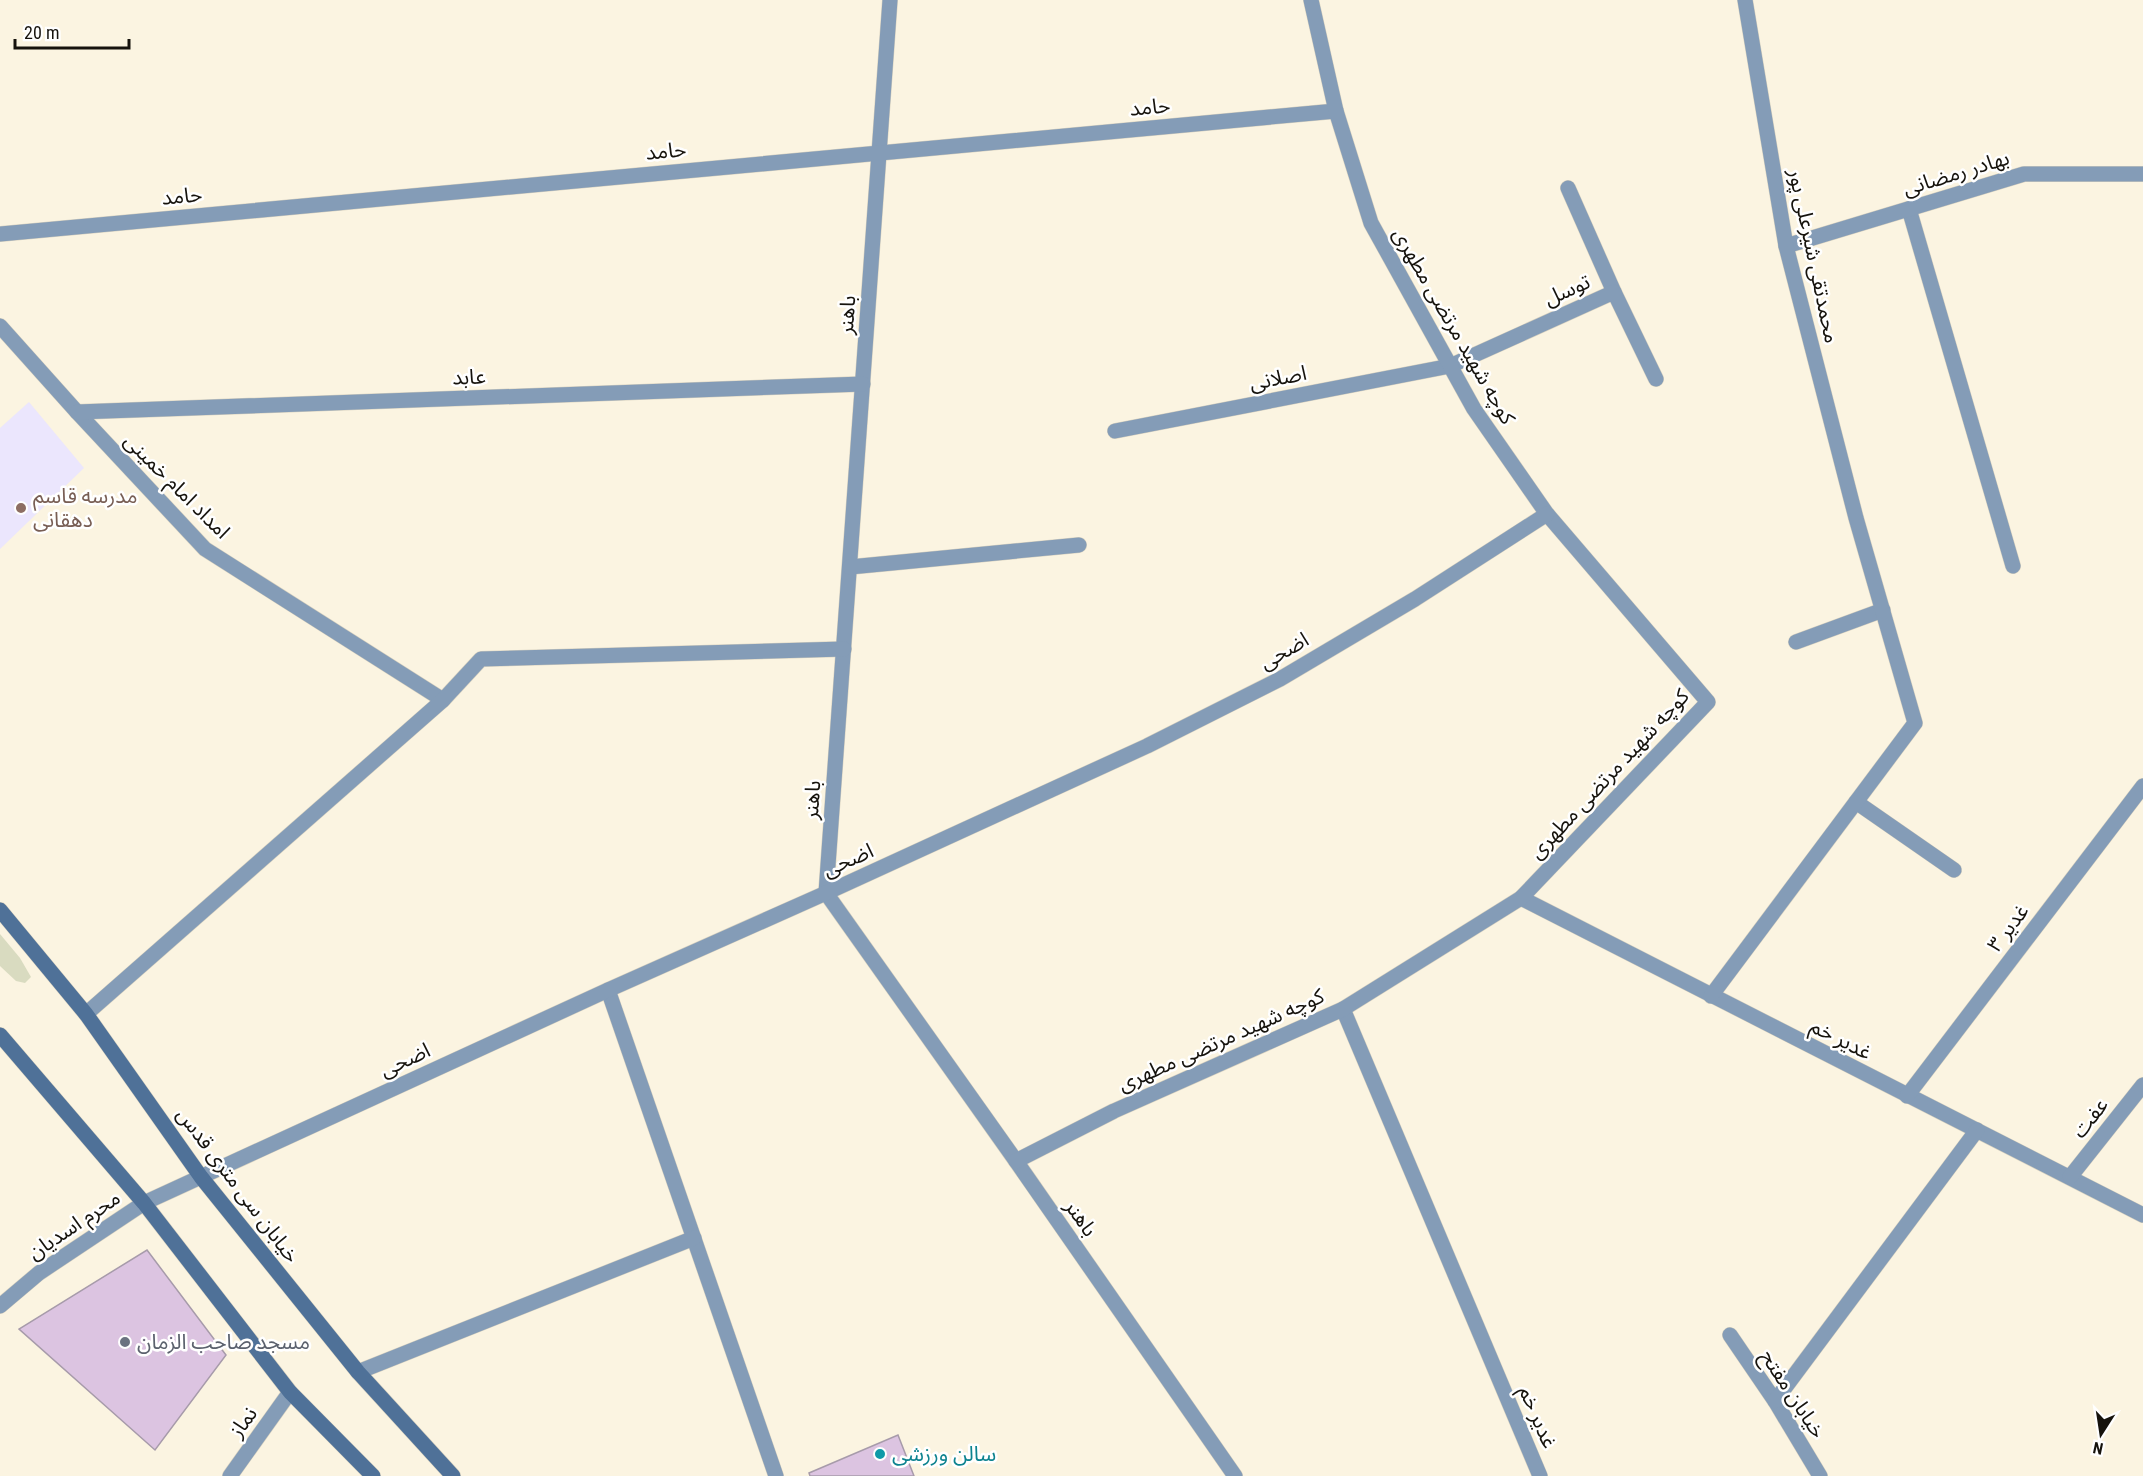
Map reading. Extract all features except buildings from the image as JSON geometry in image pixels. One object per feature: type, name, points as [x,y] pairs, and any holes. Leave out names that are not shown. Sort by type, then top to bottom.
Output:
[{"type":"main road","name":"خیابان سی متری قدس","points":[[0,910],[86,1014],[201,1177],[358,1372],[453,1476]]},
{"type":"main road","points":[[0,1035],[144,1203],[291,1392],[373,1476]]},
{"type":"street","name":"باهنر","points":[[890,0],[826,893],[1235,1476]]},
{"type":"street","name":"کوچه شهید مرتضی مطهری","points":[[1016,1161],[1114,1111],[1343,1009],[1521,898],[1708,702],[1547,514],[1474,409],[1371,223],[1336,111],[1311,0]]},
{"type":"street","name":"محمدتقی شیرعلی پور","points":[[1745,0],[1786,246],[1856,518],[1915,723],[1856,802]]},
{"type":"street","name":"حامد","points":[[0,234],[1336,111]]},
{"type":"street","name":"بهادر رمضانی","points":[[1786,246],[2024,174],[2143,174]]},
{"type":"street","points":[[1568,188],[1614,292]]},
{"type":"street","points":[[1909,208],[2013,566]]},
{"type":"street","name":"توسل","points":[[1450,366],[1614,292],[1656,379]]},
{"type":"street","name":"امداد امام خمینی","points":[[0,326],[76,412],[205,549],[443,700]]},
{"type":"street","name":"اصلانی","points":[[1115,431],[1450,366]]},
{"type":"street","name":"عابد","points":[[76,412],[863,384]]},
{"type":"street","name":"اضحی","points":[[144,1203],[1148,746],[1280,679],[1415,598],[1547,514]]},
{"type":"street","points":[[850,567],[1079,545]]},
{"type":"street","points":[[1796,642],[1883,610]]},
{"type":"street","points":[[86,1014],[443,700],[481,659],[844,649]]},
{"type":"street","name":"غدیر ۳","points":[[1907,1096],[2143,786]]},
{"type":"street","points":[[1711,996],[1856,802],[1954,870]]},
{"type":"street","name":"غدیر خم","points":[[1521,898],[2143,1215]]},
{"type":"street","points":[[608,990],[694,1238],[772,1475]]},
{"type":"street","name":"غدیر خم","points":[[1343,1009],[1540,1476]]},
{"type":"street","name":"عفت","points":[[2070,1178],[2143,1085]]},
{"type":"street","points":[[1775,1401],[1977,1131]]},
{"type":"street","name":"محرم اسدیان","points":[[0,1306],[39,1274],[144,1203]]},
{"type":"street","points":[[358,1372],[694,1238]]},
{"type":"street","name":"خیابان مفتح","points":[[1730,1335],[1775,1401],[1820,1476]]},
{"type":"street","name":"نماز","points":[[230,1476],[291,1392]]},
{"type":"shaded area","name":"مدرسه قاسم دهقانی","points":[[29,402],[84,468],[0,549],[0,428]]},
{"type":"green space","points":[[0,934],[20,958],[31,977],[25,983],[16,981],[0,966]]},
{"type":"place","name":"مدرسه قاسم دهقانی","points":[[21,508]]},
{"type":"place","name":"مسجد صاحب الزمان","points":[[125,1342]]},
{"type":"place","name":"سالن ورزشی","points":[[880,1454]]}]
